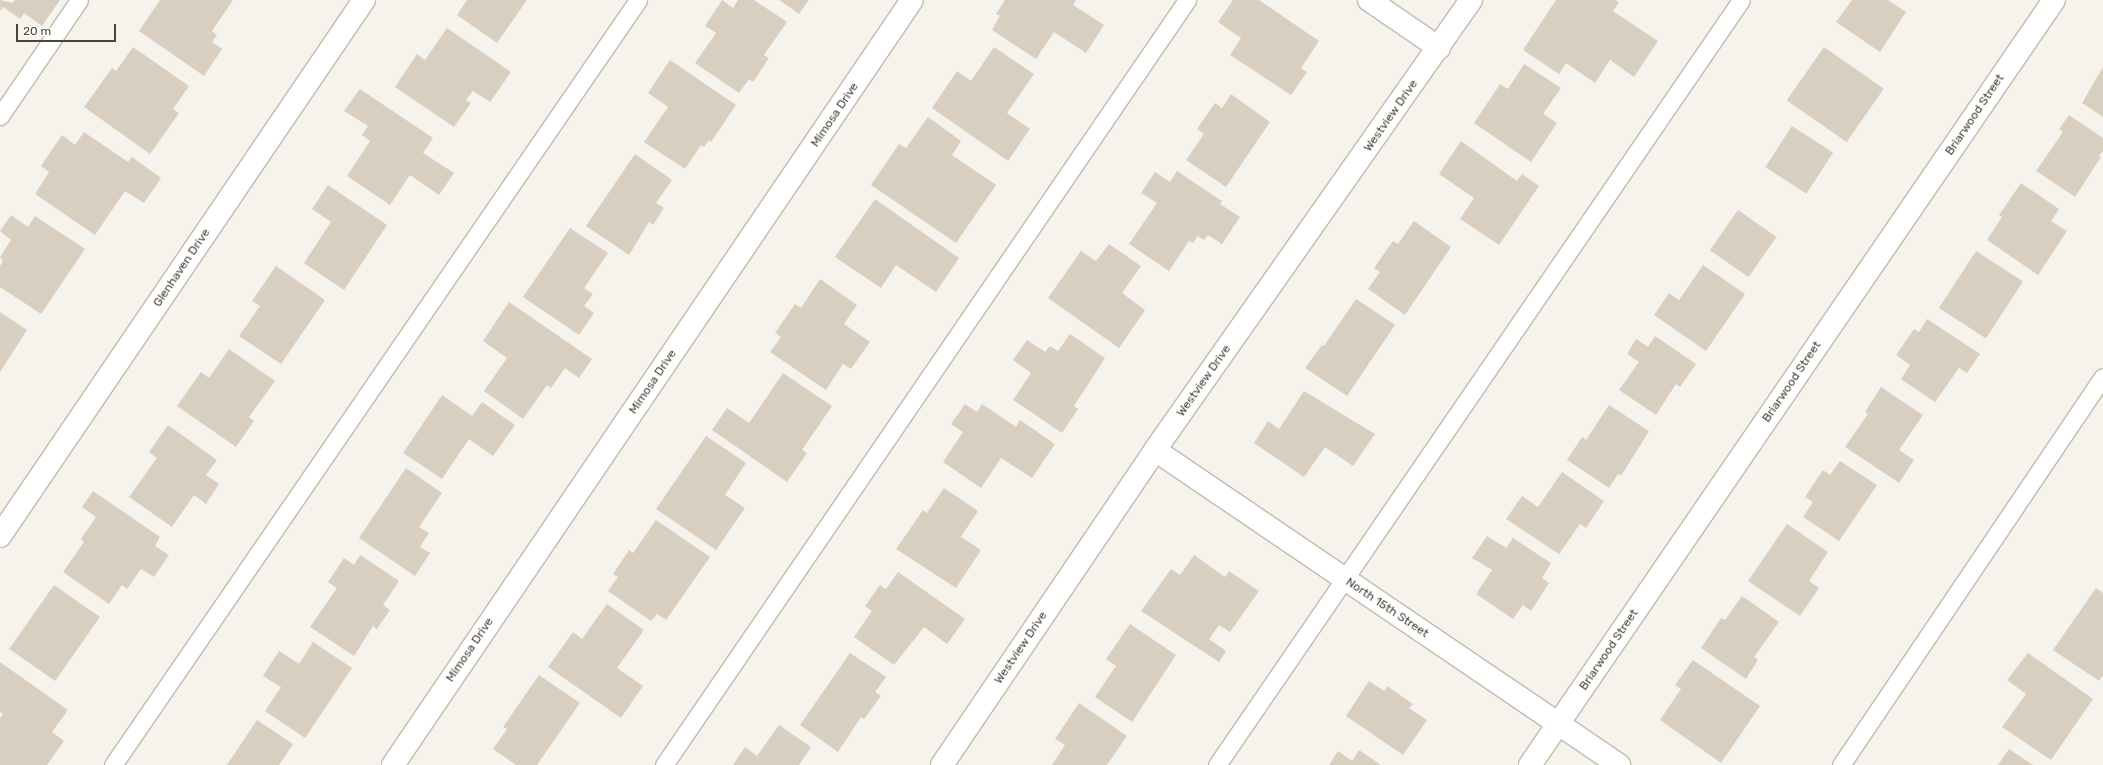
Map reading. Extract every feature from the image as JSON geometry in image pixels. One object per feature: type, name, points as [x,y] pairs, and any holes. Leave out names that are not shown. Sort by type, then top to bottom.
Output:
[{"type":"street","name":"Glenhaven Drive","points":[[0,536],[364,0]]},
{"type":"street","name":"Mimosa Drive","points":[[393,765],[912,0]]},
{"type":"street","points":[[1369,0],[1439,48]]},
{"type":"street","name":"Westview Drive","points":[[942,765],[1155,450],[1439,48],[1471,0]]},
{"type":"street","name":"Briarwood Street","points":[[1530,765],[2054,0]]},
{"type":"street","name":"North 15th Street","points":[[1155,450],[1619,765]]},
{"type":"lane","points":[[0,116],[80,0]]},
{"type":"lane","points":[[113,765],[638,0]]},
{"type":"lane","points":[[664,765],[1187,0]]},
{"type":"lane","points":[[1217,765],[1741,0]]},
{"type":"lane","points":[[1841,765],[2103,377]]},
{"type":"building","points":[[0,0],[13,3],[15,0],[60,0],[42,26],[24,13],[20,19],[3,7],[0,11]]},
{"type":"building","points":[[160,0],[233,0],[212,31],[217,35],[212,42],[222,49],[204,76],[139,31]]},
{"type":"building","points":[[467,0],[527,0],[497,43],[457,15]]},
{"type":"building","points":[[722,0],[733,8],[738,0],[754,0],[787,22],[764,55],[769,58],[753,82],[749,79],[739,93],[695,63],[716,33],[705,26]]},
{"type":"building","points":[[779,0],[809,0],[799,14]]},
{"type":"building","points":[[1005,0],[1076,0],[1073,5],[1104,25],[1086,53],[1054,32],[1036,59],[992,30],[1000,16],[996,14]]},
{"type":"building","points":[[1233,0],[1259,0],[1319,41],[1301,68],[1307,72],[1291,95],[1230,55],[1241,38],[1218,22]]},
{"type":"building","points":[[1556,0],[1615,0],[1619,2],[1613,11],[1658,41],[1634,77],[1610,60],[1595,83],[1566,63],[1559,74],[1523,50]]},
{"type":"building","points":[[1852,0],[1888,0],[1906,12],[1880,52],[1836,22]]},
{"type":"building","points":[[447,28],[511,72],[490,102],[473,91],[466,100],[471,103],[454,127],[395,87],[417,54],[425,60]]},
{"type":"building","points":[[133,47],[189,86],[173,109],[179,113],[150,154],[84,107],[112,68],[116,71]]},
{"type":"building","points":[[994,47],[1034,74],[1007,113],[1030,129],[1008,161],[932,108],[957,71],[971,81]]},
{"type":"building","points":[[1824,47],[1884,89],[1847,142],[1787,100]]},
{"type":"building","points":[[670,60],[736,105],[711,142],[709,140],[704,147],[701,145],[685,169],[644,142],[668,107],[648,93]]},
{"type":"building","points":[[1524,64],[1561,88],[1543,114],[1557,123],[1531,162],[1474,123],[1500,84],[1508,89]]},
{"type":"building","points":[[2103,67],[2103,117],[2082,103]]},
{"type":"building","points":[[360,89],[433,138],[423,153],[454,173],[439,195],[410,175],[390,205],[347,176],[370,141],[362,135],[368,126],[344,111]]},
{"type":"building","points":[[1231,94],[1270,122],[1226,187],[1186,160],[1204,134],[1197,129],[1215,103],[1222,108]]},
{"type":"building","points":[[2069,115],[2103,138],[2103,151],[2099,156],[2101,157],[2075,197],[2036,171],[2063,132],[2059,129]]},
{"type":"building","points":[[928,117],[961,141],[952,155],[996,185],[956,243],[871,185],[899,144],[906,148]]},
{"type":"building","points":[[1792,126],[1833,153],[1806,194],[1765,167]]},
{"type":"building","points":[[84,132],[128,162],[132,157],[161,178],[144,203],[125,191],[95,235],[35,194],[49,172],[41,166],[62,135],[75,145]]},
{"type":"building","points":[[1461,141],[1517,181],[1522,174],[1539,186],[1499,245],[1460,219],[1474,198],[1439,174]]},
{"type":"building","points":[[635,154],[672,180],[656,203],[664,208],[653,225],[649,222],[629,255],[586,226]]},
{"type":"building","points":[[1177,171],[1222,201],[1220,204],[1240,217],[1222,244],[1208,235],[1204,240],[1198,236],[1193,243],[1189,241],[1169,271],[1129,244],[1157,203],[1141,193],[1155,172],[1170,182]]},
{"type":"building","points":[[2021,183],[2059,209],[2051,221],[2067,231],[2038,275],[1987,240],[2002,217],[1999,215]]},
{"type":"building","points":[[328,185],[387,225],[344,290],[304,263],[331,222],[312,209]]},
{"type":"building","points":[[875,199],[959,258],[936,292],[896,265],[881,288],[835,257]]},
{"type":"building","points":[[1738,210],[1777,237],[1748,277],[1710,250]]},
{"type":"building","points":[[11,215],[28,227],[35,216],[85,249],[41,314],[0,287],[0,266],[3,261],[0,257],[11,240],[0,231]]},
{"type":"building","points":[[1414,221],[1451,247],[1405,315],[1368,289],[1380,272],[1374,268],[1393,241],[1398,244]]},
{"type":"building","points":[[570,228],[608,253],[584,288],[593,294],[584,306],[594,313],[579,335],[523,297]]},
{"type":"building","points":[[1109,244],[1141,266],[1122,293],[1145,310],[1119,348],[1048,298],[1081,251],[1096,261]]},
{"type":"building","points":[[1976,251],[2023,281],[1986,339],[1939,308]]},
{"type":"building","points":[[1703,265],[1745,294],[1706,351],[1654,315],[1669,293],[1679,300]]},
{"type":"building","points":[[276,266],[325,300],[281,364],[239,336],[260,306],[252,301]]},
{"type":"building","points":[[820,279],[857,305],[844,324],[870,342],[851,369],[843,364],[826,390],[770,352],[781,337],[775,333],[795,304],[801,308]]},
{"type":"building","points":[[1356,299],[1395,325],[1347,396],[1305,368],[1322,345],[1324,346]]},
{"type":"building","points":[[509,302],[592,359],[579,378],[565,368],[551,388],[547,385],[523,419],[484,391],[507,358],[483,341]]},
{"type":"building","points":[[0,312],[27,330],[0,372]]},
{"type":"building","points":[[1927,319],[1980,354],[1967,373],[1959,368],[1935,402],[1901,379],[1910,365],[1896,355],[1914,329],[1919,332]]},
{"type":"building","points":[[1070,334],[1105,358],[1074,406],[1078,409],[1062,433],[1013,400],[1031,373],[1013,360],[1027,340],[1045,352],[1050,346],[1058,351]]},
{"type":"building","points":[[1655,336],[1696,364],[1680,387],[1676,384],[1656,415],[1619,390],[1639,362],[1627,354],[1636,339],[1648,347]]},
{"type":"building","points":[[229,349],[275,381],[249,417],[254,421],[236,447],[177,406],[201,372],[209,378]]},
{"type":"building","points":[[783,373],[832,406],[802,450],[807,453],[787,482],[712,430],[727,408],[749,423]]},
{"type":"building","points":[[1881,387],[1923,415],[1899,450],[1914,460],[1899,483],[1845,447],[1868,414],[1865,412]]},
{"type":"building","points":[[1304,391],[1375,434],[1353,466],[1325,447],[1304,477],[1254,443],[1268,421],[1279,429]]},
{"type":"building","points":[[442,395],[472,416],[482,402],[515,425],[493,456],[469,439],[442,479],[403,453]]},
{"type":"building","points":[[965,404],[977,412],[982,404],[1016,427],[1020,420],[1055,444],[1032,478],[1001,458],[981,488],[943,462],[963,432],[951,424]]},
{"type":"building","points":[[1609,405],[1649,431],[1621,476],[1618,474],[1609,488],[1567,460],[1582,437],[1586,440]]},
{"type":"building","points":[[168,425],[217,460],[206,475],[219,484],[206,504],[194,495],[172,527],[129,497],[157,458],[149,452]]},
{"type":"building","points":[[706,436],[746,463],[725,495],[745,508],[716,550],[656,509]]},
{"type":"building","points":[[1840,461],[1877,485],[1839,541],[1803,517],[1813,502],[1805,497],[1823,470],[1830,475]]},
{"type":"building","points":[[406,468],[442,493],[419,527],[429,533],[420,547],[430,553],[415,576],[359,538]]},
{"type":"building","points":[[1562,472],[1604,501],[1586,528],[1580,524],[1559,554],[1506,519],[1522,496],[1538,507]]},
{"type":"building","points":[[944,488],[978,511],[961,537],[981,550],[956,588],[896,549],[923,510],[927,513]]},
{"type":"building","points":[[93,491],[160,537],[155,546],[169,555],[154,577],[141,569],[127,589],[122,585],[109,604],[63,572],[84,542],[81,539],[96,517],[82,507]]},
{"type":"building","points":[[656,520],[710,557],[666,620],[657,614],[651,621],[608,591],[618,577],[613,574],[629,550],[633,553]]},
{"type":"building","points":[[1787,524],[1828,552],[1809,581],[1819,588],[1800,616],[1748,581]]},
{"type":"building","points":[[1487,536],[1506,548],[1513,538],[1551,563],[1542,578],[1549,583],[1531,611],[1523,605],[1513,619],[1476,594],[1492,570],[1472,558]]},
{"type":"building","points":[[360,555],[399,581],[383,605],[390,610],[377,629],[373,626],[354,656],[310,627],[337,588],[328,582],[344,558],[354,565]]},
{"type":"building","points":[[1194,555],[1225,577],[1229,571],[1259,591],[1230,632],[1219,625],[1209,639],[1226,651],[1219,662],[1141,611],[1171,569],[1180,575]]},
{"type":"building","points":[[898,572],[965,619],[947,644],[924,627],[894,665],[854,637],[872,611],[865,606],[880,585],[886,589]]},
{"type":"building","points":[[54,585],[100,617],[55,681],[9,649]]},
{"type":"building","points":[[2096,588],[2103,593],[2103,675],[2099,681],[2053,650]]},
{"type":"building","points":[[1742,596],[1779,622],[1754,657],[1758,660],[1746,679],[1701,648],[1721,618],[1725,620]]},
{"type":"building","points":[[607,604],[644,630],[617,668],[643,686],[621,718],[548,667],[573,632],[582,639]]},
{"type":"building","points":[[1130,624],[1176,655],[1132,722],[1095,697],[1116,666],[1106,659]]},
{"type":"building","points":[[313,642],[352,668],[305,738],[265,711],[281,687],[263,676],[279,651],[299,664]]},
{"type":"building","points":[[850,653],[886,677],[875,692],[881,696],[864,719],[861,717],[838,752],[800,725]]},
{"type":"building","points":[[2028,653],[2093,699],[2051,760],[2002,727],[2026,694],[2007,680]]},
{"type":"building","points":[[1693,660],[1760,706],[1721,763],[1660,720],[1681,689],[1675,685]]},
{"type":"building","points":[[0,662],[68,710],[52,732],[64,741],[47,765],[0,765],[0,718],[3,714],[0,712]]},
{"type":"building","points":[[539,675],[580,703],[537,765],[516,765],[493,749],[507,729],[503,727]]},
{"type":"building","points":[[1369,681],[1384,691],[1387,686],[1413,704],[1409,708],[1427,720],[1403,755],[1346,716]]},
{"type":"building","points":[[1079,703],[1127,736],[1107,765],[1052,765],[1065,745],[1055,739]]},
{"type":"building","points":[[257,720],[293,744],[279,765],[227,765]]},
{"type":"building","points":[[779,725],[811,747],[799,765],[733,765],[745,747],[757,756]]},
{"type":"building","points":[[2009,749],[2033,765],[1998,765]]},
{"type":"building","points":[[1359,750],[1381,765],[1329,765],[1338,751],[1352,761]]}]
